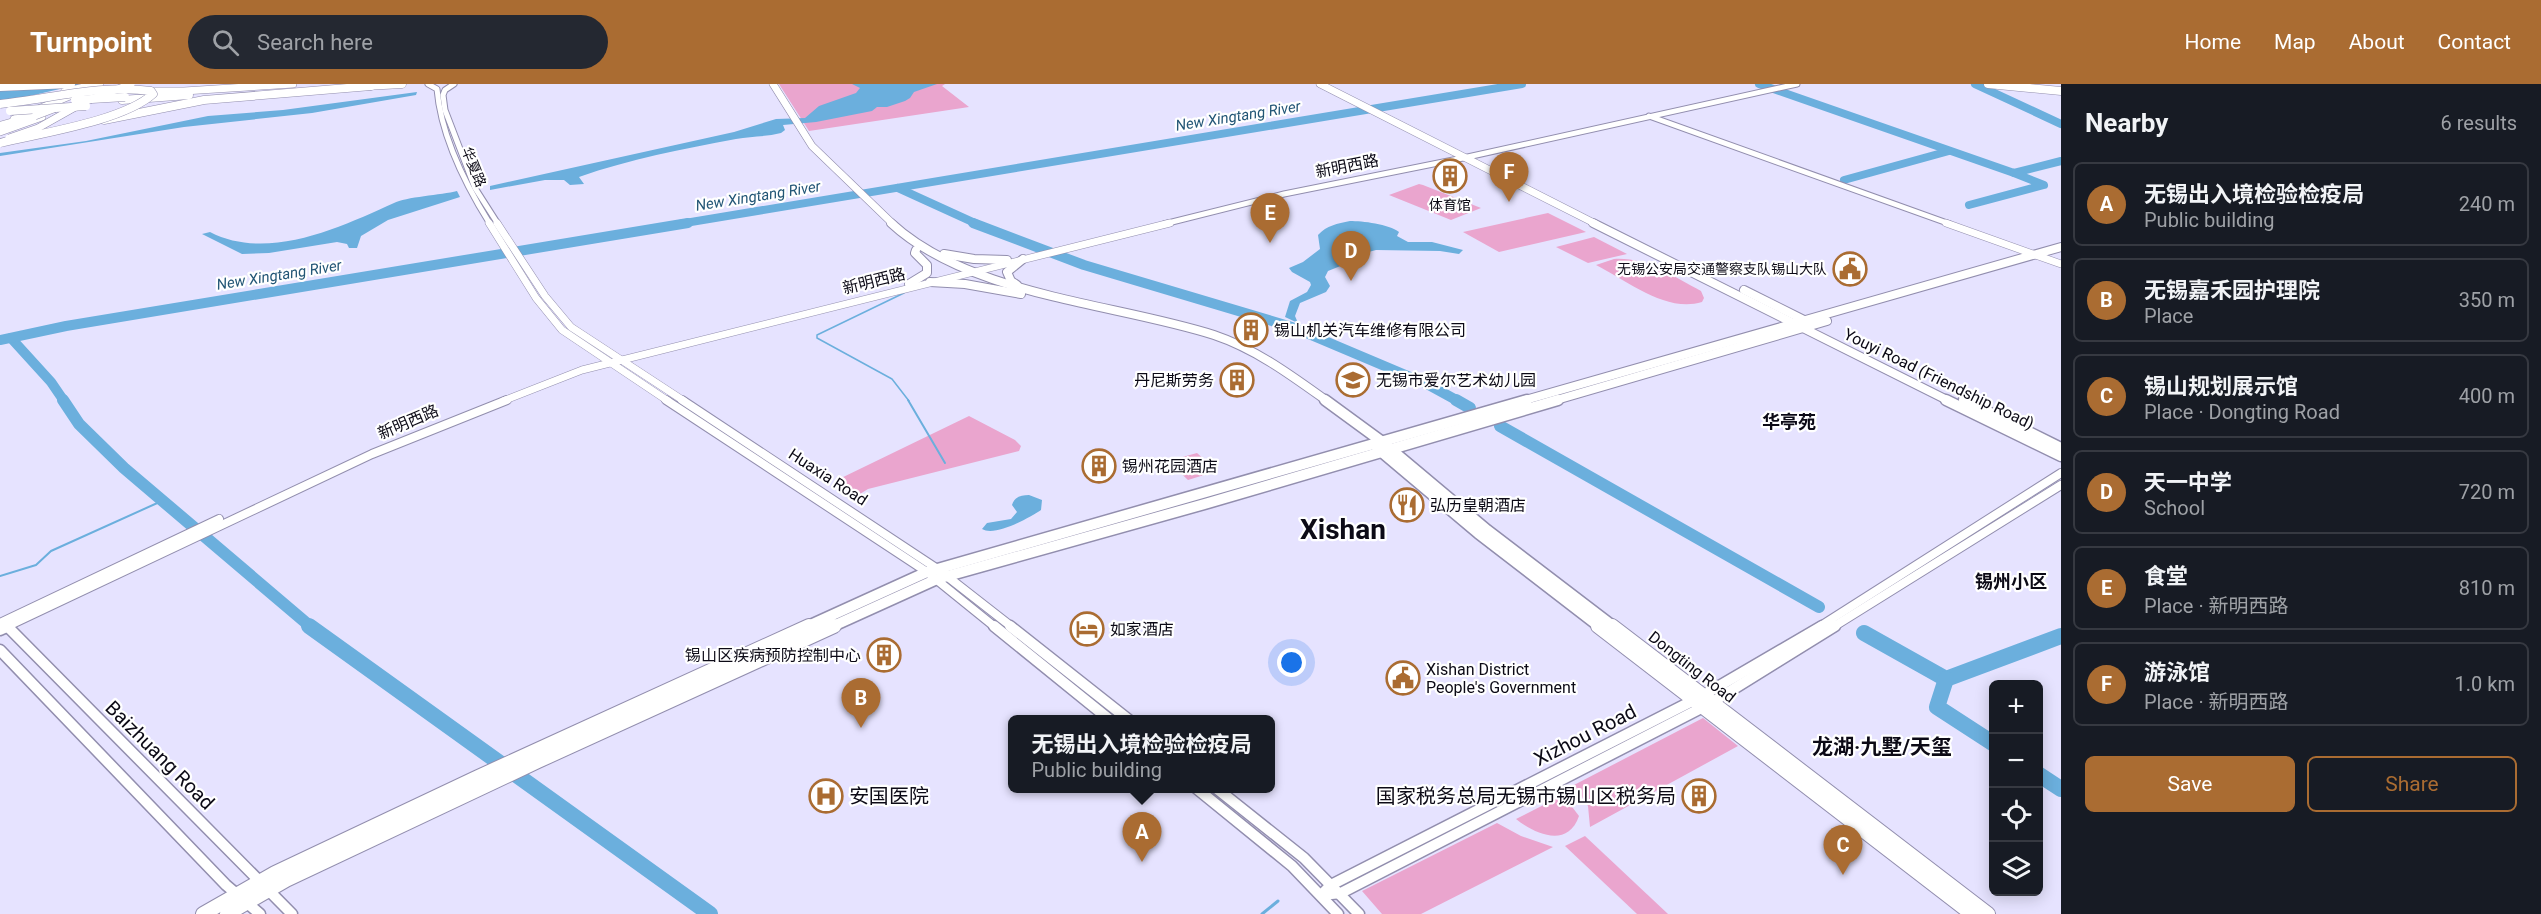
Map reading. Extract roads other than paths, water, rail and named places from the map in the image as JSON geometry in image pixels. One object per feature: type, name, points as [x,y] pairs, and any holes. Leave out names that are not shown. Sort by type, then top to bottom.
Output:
[{"type":"highway","points":[[0,87],[71,84]]},
{"type":"highway","points":[[0,106],[99,84]]},
{"type":"highway","points":[[0,106],[120,100],[326,84]]},
{"type":"highway","points":[[120,100],[294,86],[402,84]]},
{"type":"highway","points":[[1989,84],[2061,90]]},
{"type":"highway","points":[[2013,84],[2061,90]]},
{"type":"highway","points":[[0,143],[177,104],[368,85]]},
{"type":"highway","points":[[0,106],[109,88],[139,87],[153,94],[146,102],[122,112],[0,143]]},
{"type":"highway","points":[[0,106],[286,93]]},
{"type":"highway","points":[[0,128],[35,116]]},
{"type":"main road","points":[[35,116],[121,84]]},
{"type":"main road","points":[[0,128],[131,84]]},
{"type":"main road","points":[[154,84],[166,90],[189,91]]},
{"type":"main road","points":[[766,84],[813,155],[895,229],[918,247],[967,272],[1022,291]]},
{"type":"main road","points":[[773,84],[819,154],[895,229]]},
{"type":"main road","points":[[1320,84],[1804,324]]},
{"type":"main road","points":[[1326,84],[1465,156]]},
{"type":"main road","points":[[0,128],[54,101],[88,92],[112,89],[189,91],[294,86]]},
{"type":"main road","points":[[0,143],[38,128],[98,96]]},
{"type":"main road","points":[[918,247],[959,257],[1006,260]]},
{"type":"main road","points":[[909,284],[927,273],[927,265],[915,252],[918,247]]},
{"type":"main road","points":[[2041,257],[2061,247]]},
{"type":"main road","points":[[203,914],[241,899],[533,757],[937,574],[1804,324],[2061,253]]},
{"type":"main road","points":[[1022,291],[1007,275],[1007,272],[1029,256]]},
{"type":"main road","points":[[930,282],[1022,291]]},
{"type":"main road","name":"Dongting Road","points":[[1022,291],[1213,339],[1254,358],[1284,376],[1381,446],[1478,533],[1988,914]]},
{"type":"main road","name":"Youyi Road (Friendship Road)","points":[[1804,324],[2061,448]]},
{"type":"main road","name":"Youyi Road (Friendship Road)","points":[[1804,324],[2061,456]]},
{"type":"main road","name":"Dongting Road","points":[[1702,701],[1972,914]]},
{"type":"main road","points":[[226,914],[241,899]]},
{"type":"street","name":"华夏路","points":[[428,84],[436,89],[439,111],[468,189],[503,245],[514,256]]},
{"type":"street","name":"华夏路","points":[[454,84],[445,90],[443,95],[445,110],[476,188],[511,244],[514,256]]},
{"type":"street","name":"新明西路","points":[[612,359],[1284,194],[1787,84]]},
{"type":"street","name":"新明西路","points":[[1646,115],[1797,84]]},
{"type":"street","points":[[1646,115],[2061,264]]},
{"type":"street","name":"Huaxia Road","points":[[514,256],[550,318],[562,330],[612,359],[937,574],[1123,715]]},
{"type":"street","name":"新明西路","points":[[2,626],[218,522],[433,428],[612,359],[1029,256]]},
{"type":"street","name":"Xizhou Road","points":[[1702,701],[2061,473]]},
{"type":"street","name":"Xizhou Road","points":[[1321,896],[1702,701],[2061,485]]},
{"type":"street","name":"Huaxia Road","points":[[937,574],[1104,715]]},
{"type":"street","name":"Baizhuang Road","points":[[2,626],[292,914]]},
{"type":"street","points":[[0,650],[241,899],[260,914]]},
{"type":"street","points":[[1201,793],[1292,866],[1338,914]]},
{"type":"street","points":[[1221,793],[1304,858],[1359,914]]},
{"type":"water","points":[[0,84],[81,84],[0,103]]},
{"type":"water","points":[[852,84],[937,84],[914,92],[905,101],[887,107],[877,107],[872,111],[816,122],[783,125],[785,130],[781,133],[742,138],[617,165],[579,177],[584,184],[570,185],[564,180],[545,180],[490,190],[490,186],[734,132],[776,119],[805,118],[819,106],[856,93],[860,88]]},
{"type":"water","points":[[417,92],[416,95],[312,113],[184,127],[0,156],[0,153],[86,141],[208,116],[283,110]]},
{"type":"water","points":[[457,191],[460,197],[388,220],[361,236],[357,248],[349,248],[347,244],[337,242],[269,253],[242,254],[202,234],[210,232],[232,240],[256,244],[304,238],[328,231],[399,201]]},
{"type":"water","points":[[1350,221],[1368,222],[1395,229],[1399,232],[1397,236],[1408,242],[1432,242],[1463,250],[1459,254],[1440,251],[1376,250],[1361,254],[1353,261],[1328,271],[1325,277],[1330,286],[1326,292],[1300,303],[1295,316],[1298,323],[1285,317],[1290,301],[1307,292],[1311,285],[1289,268],[1303,262],[1320,249],[1318,235],[1321,232],[1332,225]]},
{"type":"water","points":[[1029,495],[1042,500],[1041,510],[1003,529],[988,531],[982,529],[987,523],[1011,519],[1017,512],[1012,505],[1014,500]]},
{"type":"waterway","name":"New Xingtang River","points":[[679,224],[1522,84]]},
{"type":"waterway","points":[[1759,84],[2014,173]]},
{"type":"waterway","points":[[1975,84],[2061,124]]},
{"type":"waterway","points":[[1844,180],[1949,151]]},
{"type":"waterway","points":[[2014,173],[2061,161]]},
{"type":"waterway","points":[[1969,205],[2044,185],[2014,173]]},
{"type":"waterway","points":[[898,188],[977,224]]},
{"type":"waterway","name":"New Xingtang River","points":[[0,340],[66,326],[688,223]]},
{"type":"waterway","points":[[973,223],[1084,265],[1292,327],[1427,384],[1458,401]]},
{"type":"waterway","points":[[904,293],[817,335],[817,338],[892,379],[909,401]]},
{"type":"waterway","name":"New Xingtang River","points":[[0,339],[11,338]]},
{"type":"waterway","points":[[11,338],[51,382],[64,401]]},
{"type":"waterway","points":[[63,400],[79,424],[124,468],[311,627]]},
{"type":"waterway","points":[[908,400],[945,463]]},
{"type":"waterway","points":[[1456,400],[1470,408]]},
{"type":"waterway","points":[[1500,426],[1819,607]]},
{"type":"waterway","points":[[0,576],[36,565],[51,551],[164,500]]},
{"type":"waterway","points":[[309,626],[710,914]]},
{"type":"waterway","points":[[1864,633],[1946,679]]},
{"type":"waterway","points":[[1946,679],[2061,636]]},
{"type":"waterway","points":[[1946,679],[1937,707],[1989,741]]},
{"type":"waterway","points":[[2043,777],[2061,789]]},
{"type":"waterway","points":[[1262,914],[1278,901]]},
{"type":"place","name":"体育馆","points":[[1450,176]]},
{"type":"place","name":"游泳馆","points":[[1509,202]]},
{"type":"place","name":"食堂","points":[[1270,243]]},
{"type":"place","name":"无锡公安局交通警察支队锡山大队","points":[[1850,269]]},
{"type":"place","name":"天一中学","points":[[1351,281]]},
{"type":"place","name":"锡山机关汽车维修有限公司","points":[[1251,330]]},
{"type":"place","name":"丹尼斯劳务","points":[[1237,380]]},
{"type":"place","name":"无锡市爱尔艺术幼儿园","points":[[1353,380]]},
{"type":"place","name":"锡州花园酒店","points":[[1099,466]]},
{"type":"place","name":"弘历皇朝酒店","points":[[1407,505]]},
{"type":"place","name":"如家酒店","points":[[1087,629]]},
{"type":"place","name":"锡山区疾病预防控制中心","points":[[884,655]]},
{"type":"place","name":"Xishan District People's Government","points":[[1403,678]]},
{"type":"place","name":"无锡嘉禾园护理院","points":[[861,728]]},
{"type":"place","name":"安国医院","points":[[826,796]]},
{"type":"place","name":"国家税务总局无锡市锡山区税务局","points":[[1699,796]]},
{"type":"place","name":"无锡出入境检验检疫局","points":[[1142,862]]},
{"type":"place","name":"锡山规划展示馆","points":[[1843,875]]},
{"type":"district","name":"华亭苑","points":[[1789,421]]},
{"type":"district","name":"Xishan","points":[[1343,529]]},
{"type":"district","name":"锡州小区","points":[[2011,581]]},
{"type":"district","name":"龙湖·九墅/天玺","points":[[1882,747]]}]
